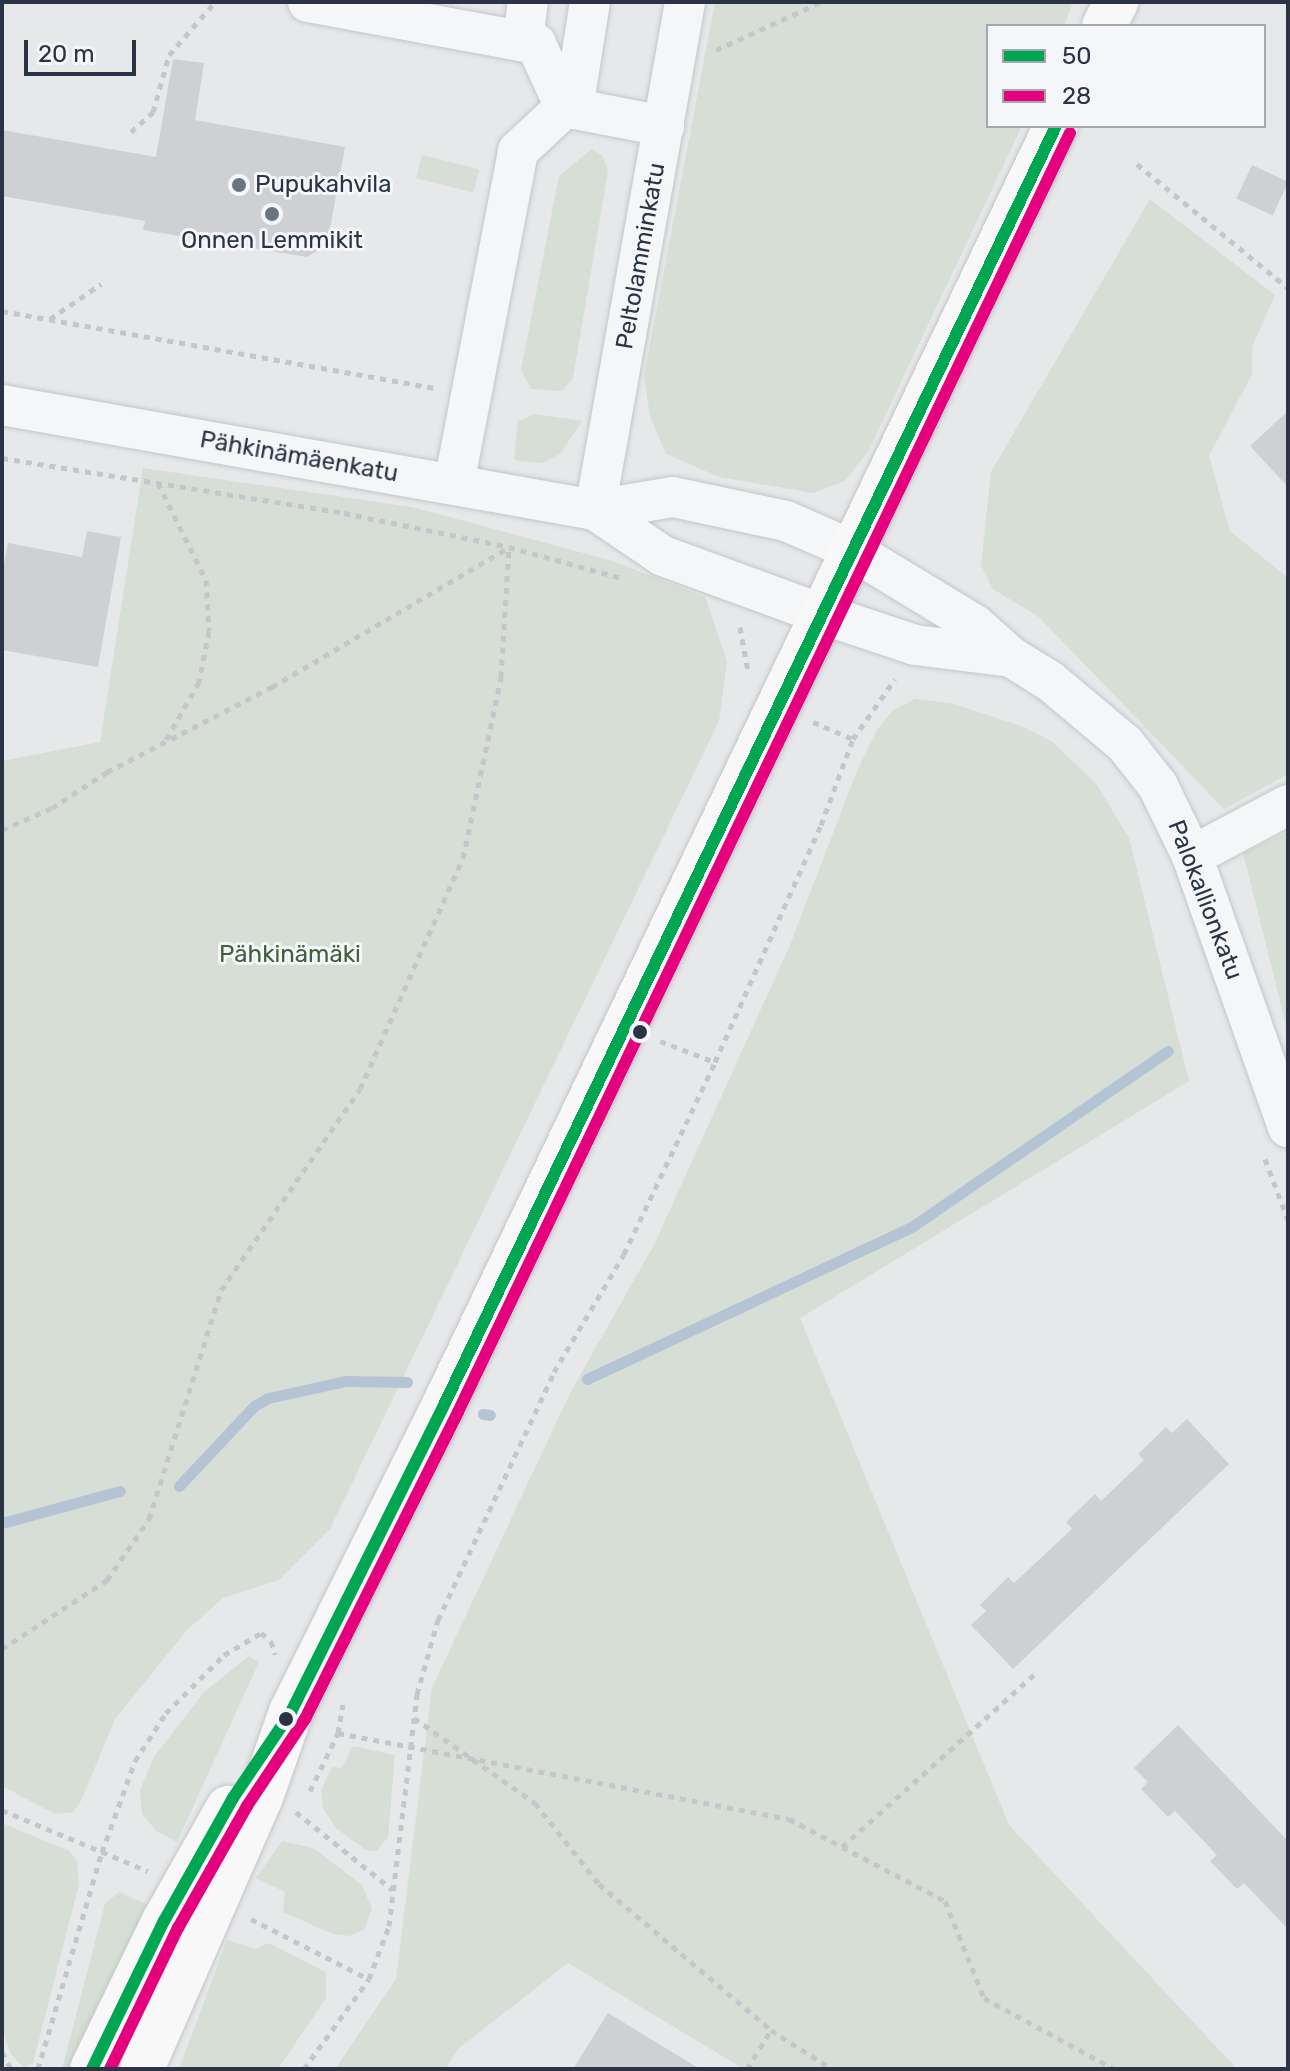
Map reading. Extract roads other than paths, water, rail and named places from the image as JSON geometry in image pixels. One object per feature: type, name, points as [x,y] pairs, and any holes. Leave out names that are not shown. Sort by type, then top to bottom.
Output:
[{"type":"main road","points":[[1105,24],[1116,2]]},
{"type":"main road","points":[[142,2069],[261,1797],[291,1712],[625,1027],[819,613],[1055,128]]},
{"type":"main road","points":[[92,2069],[187,1880],[233,1798],[291,1712]]},
{"type":"street","points":[[308,2],[536,44],[569,108]]},
{"type":"street","points":[[523,41],[528,2]]},
{"type":"street","points":[[454,484],[518,151],[569,108],[590,2]]},
{"type":"street","name":"Peltolamminkatu","points":[[595,510],[685,2]]},
{"type":"street","points":[[569,108],[664,126]]},
{"type":"street","name":"Pähkinämäenkatu","points":[[2,405],[595,510],[673,497],[786,521],[850,549]]},
{"type":"street","name":"Pähkinämäenkatu","points":[[595,510],[663,556],[819,613]]},
{"type":"street","name":"Palokallionkatu","points":[[850,549],[975,625],[1011,657],[1050,681],[1125,744],[1158,786],[1192,856],[1280,1125]]},
{"type":"street","points":[[819,613],[915,645],[965,656],[1011,657]]},
{"type":"street","points":[[1192,856],[1288,805]]},
{"type":"waterway","points":[[587,1379],[913,1226],[1168,1051]]},
{"type":"waterway","points":[[179,1486],[254,1406],[268,1398],[346,1381],[407,1382]]},
{"type":"waterway","points":[[483,1414],[490,1415]]},
{"type":"waterway","points":[[2,1523],[120,1491]]},
{"type":"place","name":"Pupukahvila","points":[[239,185]]},
{"type":"place","name":"Onnen Lemmikit","points":[[272,214]]},
{"type":"park label","name":"Pähkinämäki","points":[[290,955]]}]
